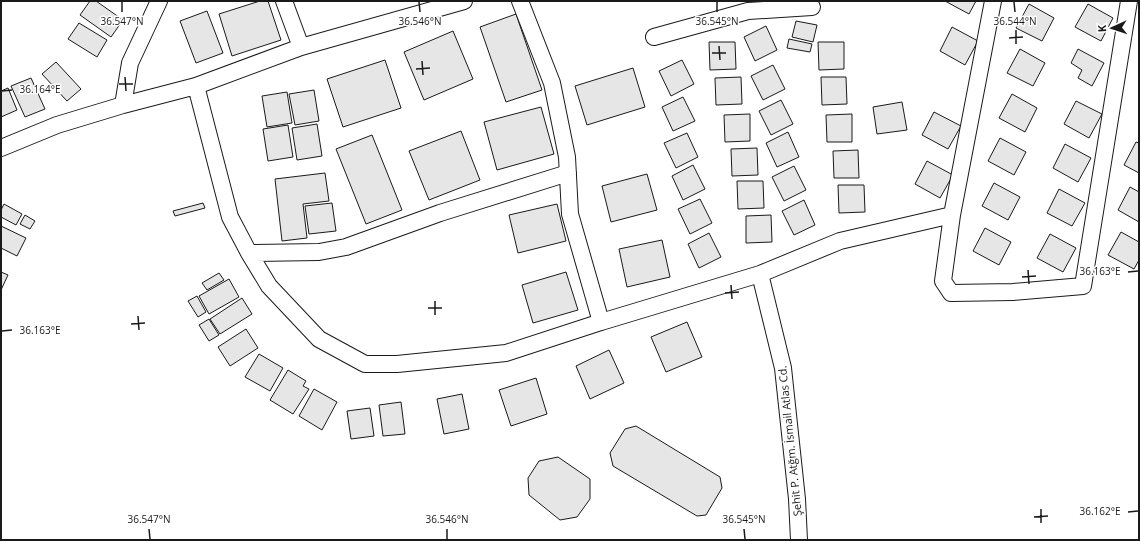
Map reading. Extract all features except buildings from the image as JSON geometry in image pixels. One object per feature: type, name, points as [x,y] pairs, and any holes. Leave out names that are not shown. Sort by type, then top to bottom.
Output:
[{"type":"street","points":[[123,105],[130,63],[159,1]]},
{"type":"street","points":[[284,1],[301,48]]},
{"type":"street","points":[[1,148],[56,125],[123,105],[196,86],[301,48],[464,1]]},
{"type":"street","points":[[520,1],[552,83],[567,157],[570,214],[601,322]]},
{"type":"street","points":[[993,1],[952,215],[943,281],[951,293],[1013,292],[1083,286],[1129,1]]},
{"type":"street","points":[[654,37],[748,6],[812,7]]},
{"type":"street","points":[[196,86],[230,217],[269,286],[319,339],[365,364],[397,364],[506,353],[601,322],[760,274],[840,241],[952,215]]},
{"type":"street","points":[[249,253],[319,252],[346,247],[440,213],[568,173]]},
{"type":"street","name":"Şehit P. Atğm. İsmail Atlas Cd.","points":[[760,274],[783,368],[797,500],[799,540]]}]
